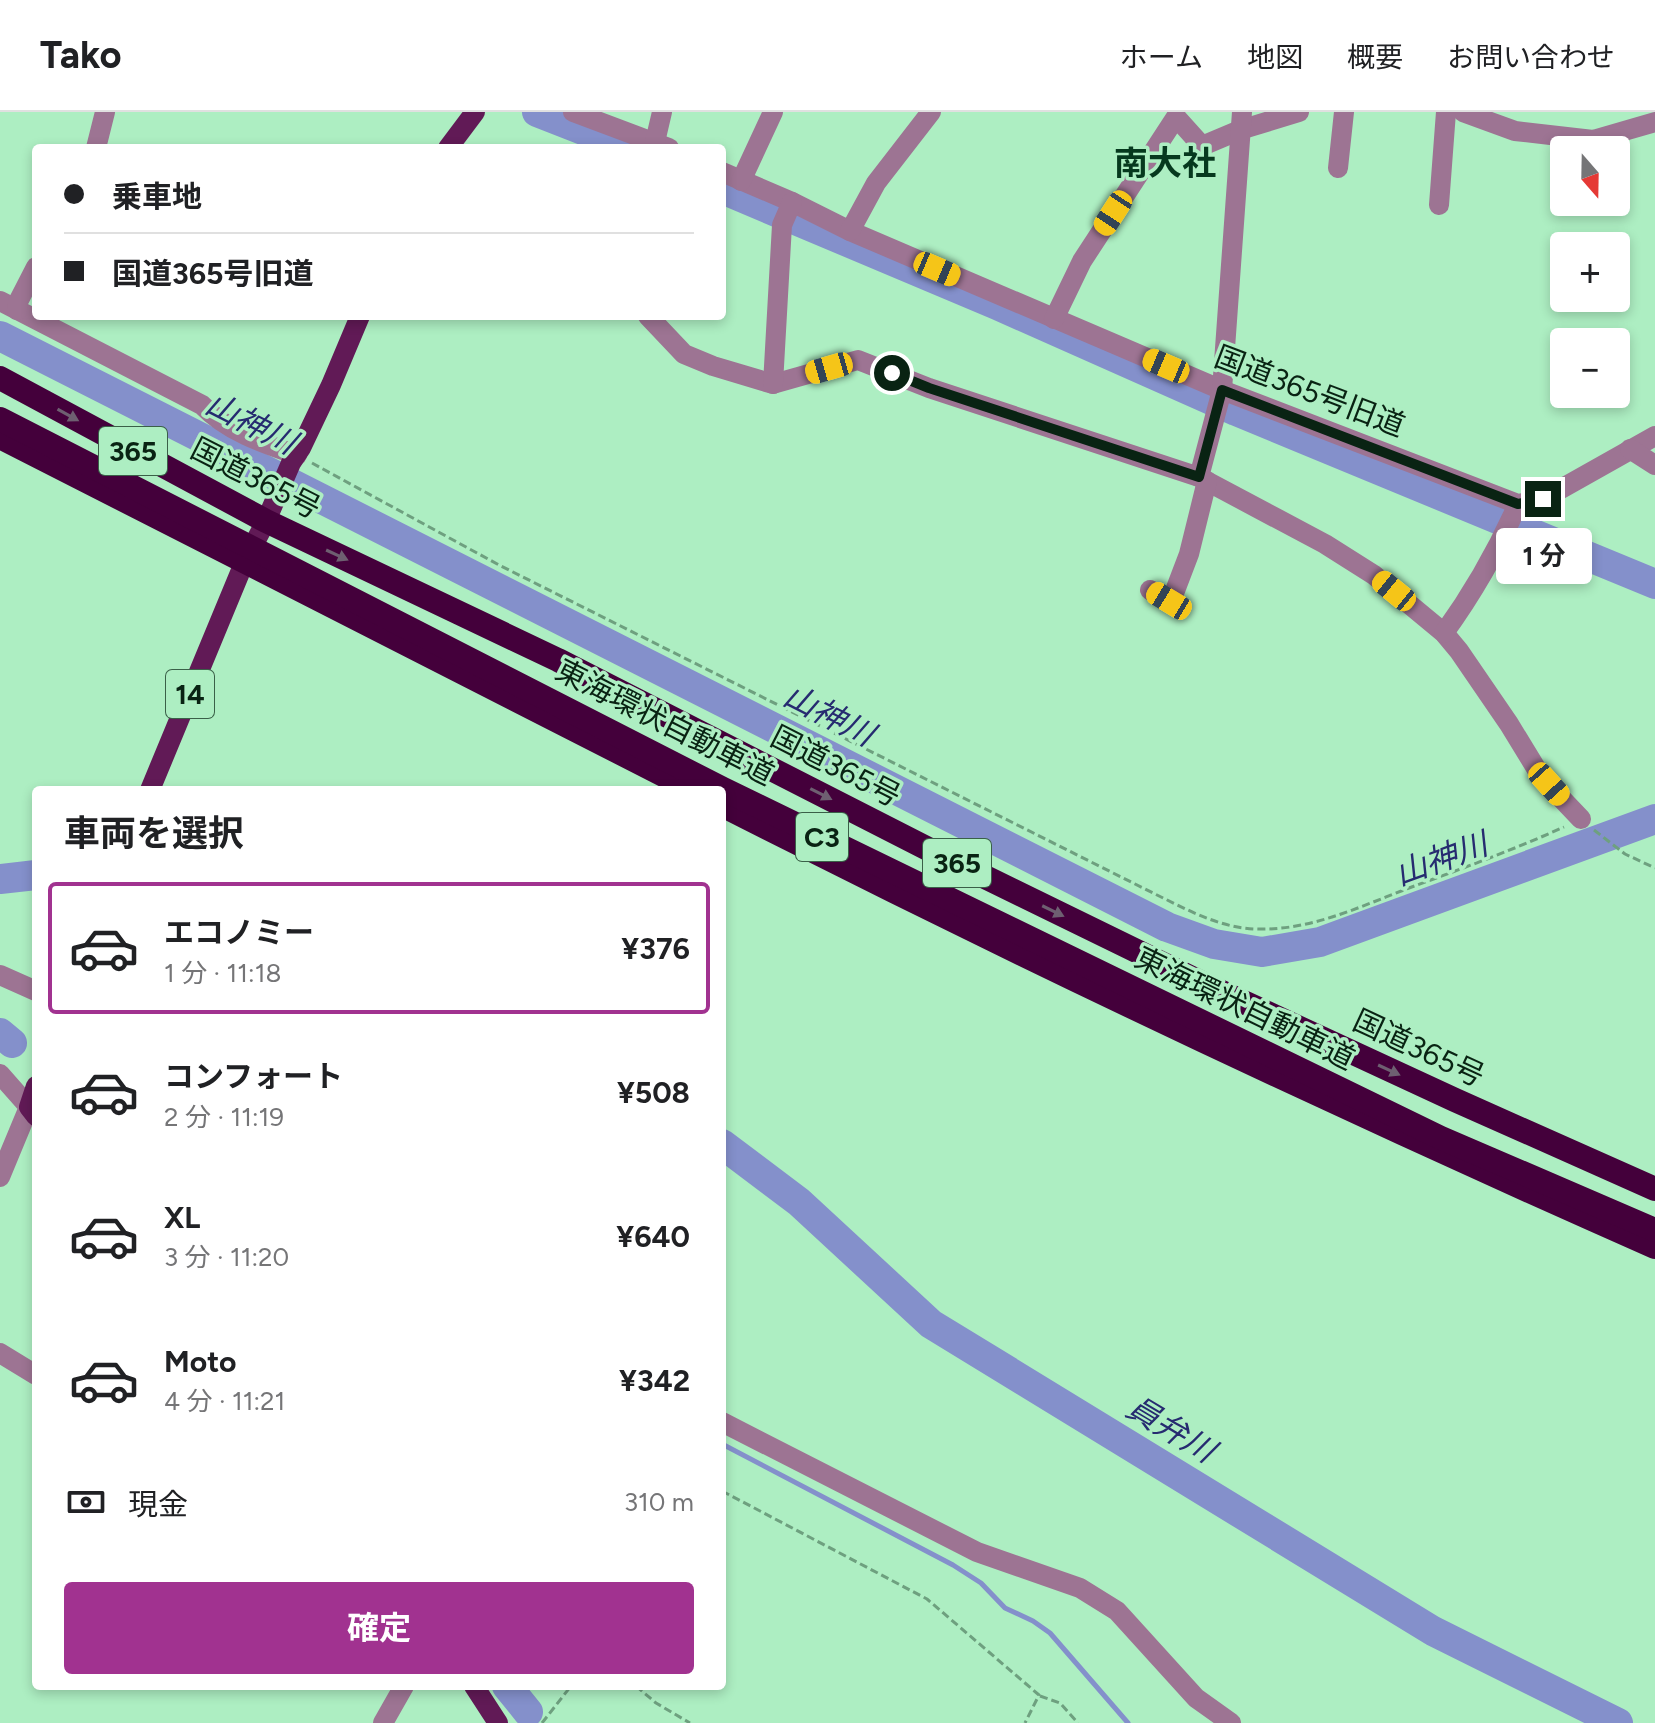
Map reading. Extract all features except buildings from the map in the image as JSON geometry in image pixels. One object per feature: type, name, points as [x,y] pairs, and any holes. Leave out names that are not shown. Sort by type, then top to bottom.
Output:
[{"type":"highway","name":"国道365号","points":[[0,378],[920,845],[1171,968],[1655,1189]]},
{"type":"highway","name":"東海環状自動車道","points":[[0,419],[719,786]]},
{"type":"highway","name":"365","points":[[0,437],[685,786]]},
{"type":"highway","name":"東海環状自動車道","points":[[726,790],[1441,1138],[1655,1230]]},
{"type":"highway","name":"365","points":[[726,807],[1232,1055],[1453,1158],[1655,1247]]},
{"type":"main road","points":[[451,144],[475,112]]},
{"type":"main road","name":"14","points":[[152,786],[244,563],[331,385],[358,320]]},
{"type":"main road","points":[[477,1690],[498,1723]]},
{"type":"street","points":[[97,144],[105,112]]},
{"type":"street","points":[[573,112],[659,144]]},
{"type":"street","points":[[662,112],[662,144]]},
{"type":"street","points":[[731,176],[773,112]]},
{"type":"street","points":[[850,231],[876,183],[931,112]]},
{"type":"street","points":[[1054,319],[1082,261],[1173,115],[1202,146],[1241,121],[1299,112]]},
{"type":"street","points":[[1338,168],[1344,112]]},
{"type":"street","points":[[1439,205],[1446,112]]},
{"type":"street","points":[[1463,112],[1515,131],[1593,140],[1655,122]]},
{"type":"street","points":[[1150,590],[1169,601],[1189,554],[1220,400],[1241,121]]},
{"type":"street","name":"国道365号旧道","points":[[731,176],[787,213],[850,231],[1054,319],[1220,400],[1512,516]]},
{"type":"street","points":[[773,384],[787,213]]},
{"type":"street","points":[[8,306],[18,302],[32,275]]},
{"type":"street","points":[[8,306],[32,318]]},
{"type":"street","points":[[35,320],[202,405],[217,420],[294,459]]},
{"type":"street","points":[[652,320],[684,354],[773,384],[858,360],[929,388],[1203,479],[1325,544],[1374,575],[1444,633],[1509,724],[1542,778],[1583,821]]},
{"type":"street","points":[[1444,633],[1459,613],[1512,516],[1655,436]]},
{"type":"street","points":[[1630,449],[1655,465]]},
{"type":"street","points":[[0,975],[32,989]]},
{"type":"street","points":[[0,1074],[32,1112],[0,1177]]},
{"type":"street","points":[[0,1353],[32,1373]]},
{"type":"street","points":[[726,1424],[977,1552],[1080,1588],[1117,1611],[1196,1698],[1231,1723]]},
{"type":"street","points":[[383,1723],[402,1690]]},
{"type":"path","points":[[294,459],[520,576],[1157,895],[1229,926],[1256,929],[1316,923],[1583,821],[1618,848],[1655,868]]},
{"type":"path","points":[[726,1493],[927,1599],[1039,1695],[1060,1703],[1078,1723]]},
{"type":"path","points":[[542,1723],[568,1690]]},
{"type":"path","points":[[641,1690],[690,1723]]},
{"type":"path","points":[[1025,1723],[1039,1695]]},
{"type":"waterway","name":"山神川","points":[[537,112],[619,144]]},
{"type":"waterway","name":"山神川","points":[[726,191],[997,305],[1236,411],[1655,584]]},
{"type":"waterway","name":"山神川","points":[[0,336],[1167,927],[1214,944],[1262,952],[1320,942],[1655,819]]},
{"type":"waterway","name":"員弁川","points":[[0,879],[32,875]]},
{"type":"waterway","points":[[0,1033],[12,1043]]},
{"type":"waterway","name":"員弁川","points":[[726,1147],[799,1202],[931,1324],[1433,1631],[1618,1723]]},
{"type":"waterway","points":[[726,1446],[953,1565],[981,1583],[1005,1608],[1050,1633],[1128,1723]]},
{"type":"waterway","points":[[510,1690],[528,1712]]},
{"type":"district","name":"南大社","points":[[1165,163]]},
{"type":"route","points":[[892,373],[1199,477],[1222,390],[1518,504],[1543,499]]}]
